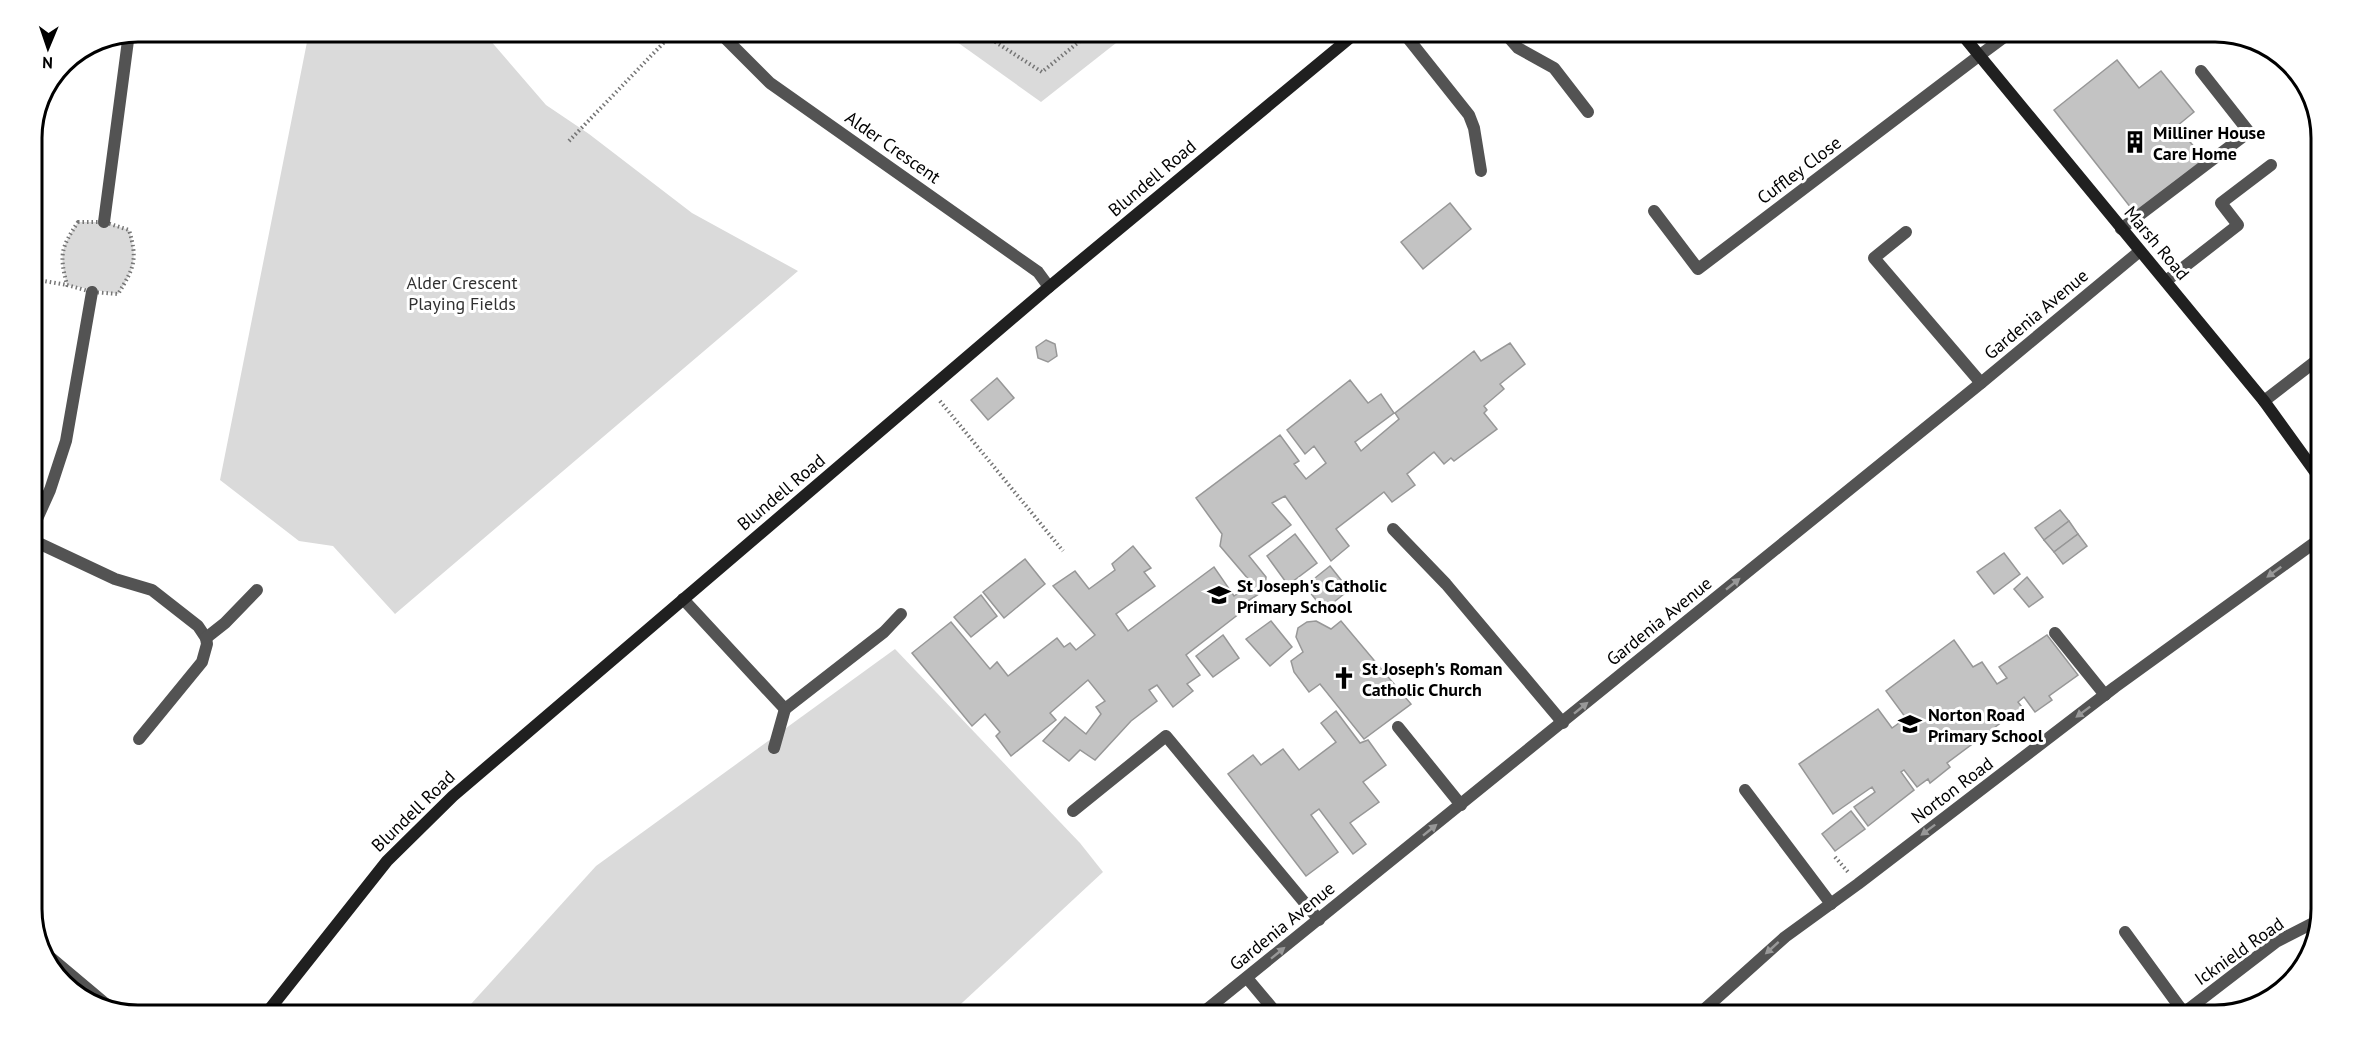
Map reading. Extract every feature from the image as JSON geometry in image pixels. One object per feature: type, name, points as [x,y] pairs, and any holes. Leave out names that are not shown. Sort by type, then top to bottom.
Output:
[{"type":"street","name":"Alder Crescent","points":[[729,42],[770,83],[1038,272],[1049,287]]},
{"type":"street","name":"Blundell Road","points":[[274,1005],[387,861],[453,796],[1049,287],[1345,42]]},
{"type":"street","points":[[1411,42],[1469,115],[1474,128],[1481,171]]},
{"type":"street","points":[[1513,42],[1518,48],[1554,68],[1588,112]]},
{"type":"street","name":"Marsh Road","points":[[1969,42],[2264,401],[2311,466]]},
{"type":"street","points":[[1980,55],[1998,42]]},
{"type":"street","points":[[104,222],[128,43]]},
{"type":"street","name":"Cuffley Close","points":[[1654,212],[1698,269],[1980,55]]},
{"type":"street","points":[[2121,229],[2249,132],[2201,71]]},
{"type":"street","points":[[2166,281],[2238,225],[2221,203],[2271,165]]},
{"type":"street","points":[[1906,232],[1874,258],[1981,383]]},
{"type":"street","name":"Gardenia Avenue","points":[[1214,1005],[1981,383],[2140,251]]},
{"type":"street","points":[[42,508],[66,441],[92,292]]},
{"type":"street","points":[[2264,401],[2311,365]]},
{"type":"street","points":[[1394,529],[1446,584],[1563,723]]},
{"type":"street","points":[[42,545],[115,579],[152,590],[198,626],[206,638],[202,662],[139,739]]},
{"type":"street","name":"Norton Road","points":[[1710,1005],[1785,937],[2105,695],[2311,545]]},
{"type":"street","points":[[206,638],[225,623],[257,590]]},
{"type":"street","points":[[682,600],[784,709]]},
{"type":"street","points":[[774,748],[784,709],[884,632],[901,614]]},
{"type":"street","points":[[2055,633],[2105,695]]},
{"type":"street","points":[[1398,727],[1461,805]]},
{"type":"street","points":[[1072,811],[1166,736],[1319,920]]},
{"type":"street","points":[[1745,790],[1831,904]]},
{"type":"street","name":"Icknield Road","points":[[2195,1005],[2276,942],[2309,925]]},
{"type":"street","points":[[2125,932],[2177,1005]]},
{"type":"street","points":[[62,967],[95,994]]},
{"type":"street","points":[[1247,978],[1269,1005]]},
{"type":"path","points":[[569,141],[664,42]]},
{"type":"path","points":[[996,42],[1042,72],[1079,42]]},
{"type":"path","points":[[42,281],[92,292],[118,294],[133,271],[135,251],[129,230],[104,222],[78,222],[64,244],[62,265],[67,285]]},
{"type":"path","points":[[930,389],[1063,551]]},
{"type":"green space","name":"Alder Crescent Playing Fields","points":[[307,42],[492,42],[546,105],[589,134],[692,213],[798,271],[395,614],[333,546],[299,541],[220,480]]},
{"type":"green space","points":[[957,42],[1117,42],[1041,102]]},
{"type":"green space","points":[[78,222],[104,222],[129,230],[134,257],[133,264],[118,294],[67,285],[63,252]]},
{"type":"green space","points":[[895,649],[1080,843],[1103,872],[960,1005],[470,1005],[596,866]]},
{"type":"building","name":"Milliner House Care Home","points":[[2117,60],[2139,88],[2161,71],[2194,112],[2177,126],[2204,159],[2135,213],[2054,110]]},
{"type":"building","points":[[1450,203],[1471,229],[1423,269],[1401,242]]},
{"type":"building","points":[[1046,340],[1055,344],[1057,356],[1048,362],[1038,358],[1036,347]]},
{"type":"building","points":[[1510,343],[1525,364],[1500,384],[1504,389],[1484,406],[1487,410],[1484,413],[1497,429],[1454,461],[1451,458],[1444,464],[1434,452],[1407,474],[1415,485],[1392,502],[1384,492],[1336,529],[1349,546],[1331,561],[1285,496],[1272,503],[1291,525],[1249,556],[1266,577],[1265,590],[1240,606],[1244,610],[1186,655],[1200,675],[1187,684],[1193,691],[1173,707],[1157,685],[1149,690],[1157,701],[1131,721],[1095,760],[1080,750],[1069,761],[1043,741],[1065,717],[1086,734],[1101,714],[1096,707],[1105,701],[1088,680],[1050,713],[1056,720],[1011,756],[996,736],[1000,732],[985,714],[972,726],[912,653],[951,622],[990,669],[997,662],[1008,676],[1057,638],[1064,647],[1070,643],[1076,650],[1095,635],[1053,586],[1075,571],[1089,589],[1115,570],[1112,564],[1133,546],[1151,568],[1144,572],[1155,586],[1116,614],[1128,631],[1214,567],[1234,596],[1246,588],[1249,580],[1220,546],[1222,534],[1196,498],[1280,435],[1299,461],[1294,464],[1306,479],[1326,463],[1314,446],[1305,454],[1287,430],[1350,380],[1368,403],[1381,394],[1394,413],[1355,442],[1361,451],[1399,419],[1395,413],[1474,351],[1481,361]]},
{"type":"building","points":[[997,378],[1014,398],[988,420],[971,400]]},
{"type":"building","points":[[2060,510],[2069,521],[2044,540],[2035,528]]},
{"type":"building","points":[[2069,521],[2078,534],[2054,552],[2044,540]]},
{"type":"building","points":[[1295,534],[1317,563],[1288,585],[1267,556]]},
{"type":"building","points":[[2078,534],[2087,546],[2063,564],[2054,552]]},
{"type":"building","points":[[2004,553],[2020,574],[1994,594],[1977,572]]},
{"type":"building","points":[[1025,559],[1045,584],[1004,618],[983,592]]},
{"type":"building","points":[[1330,566],[1349,590],[1324,610],[1305,586]]},
{"type":"building","points":[[2027,577],[2043,597],[2029,607],[2014,589]]},
{"type":"building","points":[[981,595],[997,616],[971,637],[954,617]]},
{"type":"building","points":[[1271,621],[1292,647],[1270,666],[1246,639]]},
{"type":"building","name":"St Joseph's Roman Catholic Church","points":[[1316,621],[1331,629],[1341,621],[1411,704],[1364,739],[1320,684],[1309,692],[1294,672],[1291,661],[1303,652],[1296,637],[1298,628],[1307,622]]},
{"type":"building","points":[[1223,635],[1239,658],[1213,677],[1196,656]]},
{"type":"building","points":[[2047,635],[2078,675],[2049,696],[2052,700],[2035,712],[2024,697],[2018,702],[2025,711],[2009,723],[2006,719],[1947,763],[1950,767],[1930,783],[1928,779],[1917,787],[1904,770],[1901,772],[1914,790],[1868,826],[1854,807],[1875,792],[1872,787],[1833,814],[1799,764],[1878,709],[1892,728],[1906,718],[1886,691],[1954,640],[1973,667],[1982,662],[1997,684],[2007,678],[1999,667]]},
{"type":"building","points":[[1336,711],[1360,743],[1368,740],[1386,765],[1363,782],[1379,802],[1350,823],[1366,844],[1353,854],[1319,809],[1311,815],[1338,852],[1306,876],[1228,774],[1253,755],[1261,765],[1283,749],[1299,770],[1336,742],[1321,723]]},
{"type":"building","points":[[1851,811],[1865,829],[1835,851],[1822,834]]},
{"type":"place","name":"Milliner House Care Home","points":[[2135,142]]},
{"type":"place","name":"St Joseph's Catholic Primary School","points":[[1219,595]]},
{"type":"place","name":"St Joseph's Roman Catholic Church","points":[[1344,678]]},
{"type":"place","name":"Norton Road Primary School","points":[[1910,724]]}]
